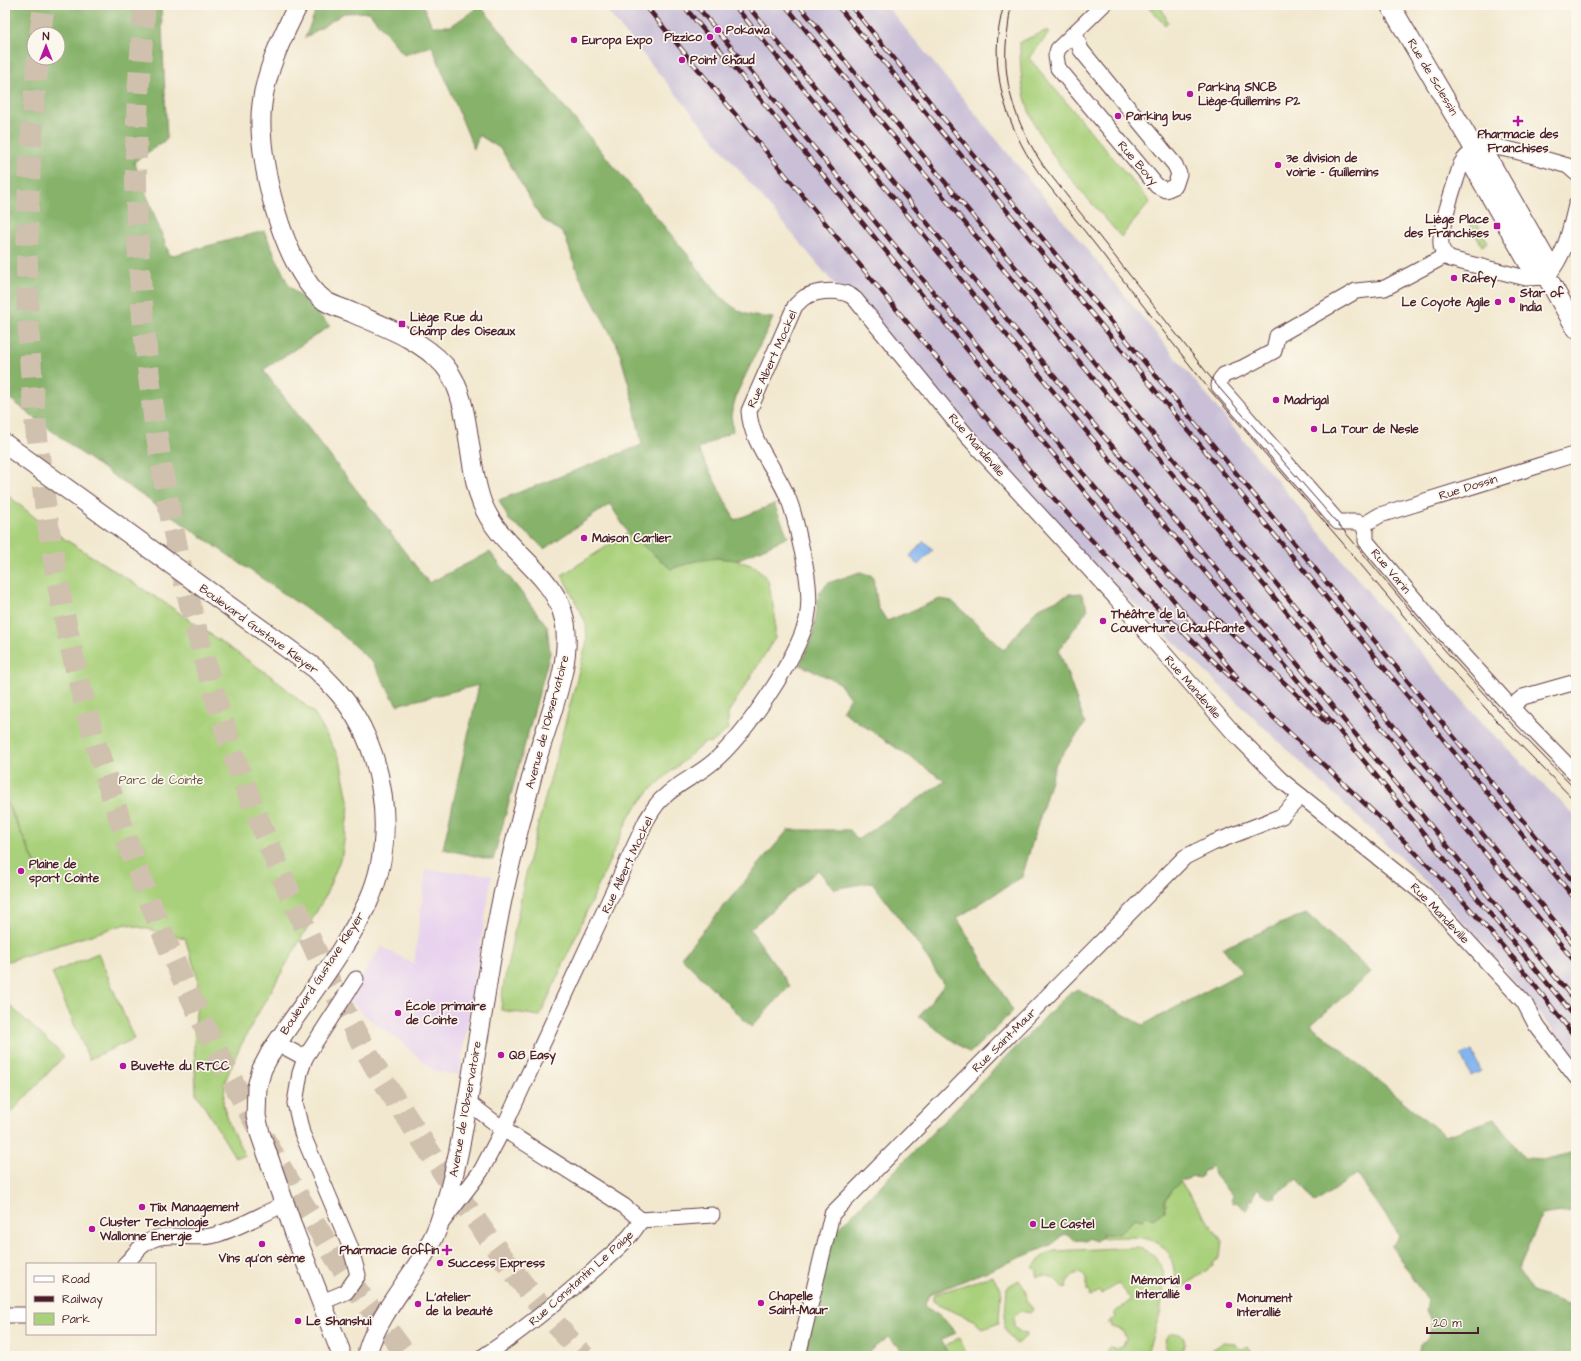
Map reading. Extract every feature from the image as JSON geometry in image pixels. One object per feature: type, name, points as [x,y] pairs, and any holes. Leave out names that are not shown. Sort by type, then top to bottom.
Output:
[{"type":"street","name":"Avenue de l'Observatoire","points":[[298,5],[284,33],[269,75],[262,101],[260,119],[262,156],[270,196],[283,236],[299,267],[313,289],[326,302],[419,344],[435,356],[448,370],[456,384],[462,402],[472,463],[482,504],[502,537],[551,588],[559,600],[565,617],[568,635],[565,666],[535,764],[510,862],[498,920],[469,1103],[450,1189],[437,1230],[376,1330],[372,1353]]},
{"type":"street","name":"Rue Bovy","points":[[1074,33],[1081,50],[1175,166],[1179,174],[1175,186],[1166,190],[1157,186],[1058,68],[1056,56],[1058,49],[1074,33],[1103,5]]},
{"type":"street","name":"Rue de Sclessin","points":[[1390,5],[1475,150],[1488,160],[1546,260],[1547,277]]},
{"type":"street","points":[[1576,172],[1568,166],[1495,147],[1475,150],[1465,157],[1461,164],[1441,235],[1441,244],[1445,256],[1450,259],[1526,278],[1547,277],[1560,261],[1568,240],[1576,205]]},
{"type":"street","points":[[1363,524],[1357,522],[1338,522],[1221,389],[1219,384],[1224,375],[1242,368],[1274,351],[1277,336],[1325,308],[1356,291],[1385,288],[1445,256]]},
{"type":"street","points":[[1547,277],[1576,328]]},
{"type":"street","name":"Rue Mandeville","points":[[822,294],[843,291],[855,299],[967,436],[1115,597],[1232,731],[1281,780],[1426,896],[1524,1002],[1536,1025],[1576,1077]]},
{"type":"street","name":"Rue Albert Mockel","points":[[437,1230],[481,1171],[504,1129],[646,821],[662,798],[712,763],[732,742],[762,703],[786,666],[801,638],[807,618],[808,602],[803,555],[788,498],[753,436],[749,411],[795,306],[804,298],[822,294]]},
{"type":"street","name":"Boulevard Gustave Kleyer","points":[[5,444],[316,669],[340,694],[365,736],[381,788],[383,840],[376,878],[358,921],[277,1043],[262,1069],[256,1087],[255,1103],[260,1133],[284,1204],[322,1302],[336,1353]]},
{"type":"street","name":"Rue Dossin","points":[[1363,524],[1380,514],[1576,454]]},
{"type":"street","name":"Rue Varin","points":[[1363,524],[1366,532],[1366,541],[1432,620],[1511,707],[1576,774]]},
{"type":"street","points":[[1511,707],[1523,697],[1576,682]]},
{"type":"street","name":"Rue Saint-Maur","points":[[798,1356],[832,1214],[1184,857],[1213,843],[1277,819],[1282,816],[1301,796]]},
{"type":"street","points":[[322,1302],[346,1292],[358,1275],[350,1246],[302,1133],[295,1103],[300,1073],[305,1058],[356,979]]},
{"type":"street","points":[[277,1043],[305,1058]]},
{"type":"street","name":"Rue Constantin Le Paige","points":[[469,1103],[504,1129],[624,1206],[641,1220],[633,1234],[575,1286],[522,1331],[484,1356]]},
{"type":"street","points":[[126,1263],[142,1246],[162,1236],[180,1236],[199,1239],[216,1235],[284,1204]]},
{"type":"street","points":[[641,1220],[712,1215]]},
{"type":"street","points":[[5,1315],[26,1315]]},
{"type":"street","points":[[336,1353],[349,1347],[359,1347],[372,1353]]},
{"type":"shaded area","points":[[602,5],[886,5],[1379,605],[1488,729],[1576,817],[1576,1059],[1488,949],[1428,884],[1089,561],[958,421],[829,278]]},
{"type":"shaded area","points":[[426,870],[492,875],[459,1075],[434,1071],[399,1040],[369,1019],[346,999],[382,947],[414,964]]},
{"type":"green space","points":[[5,5],[161,5],[167,139],[134,162],[170,256],[264,231],[288,284],[330,326],[263,370],[429,583],[490,552],[547,626],[550,653],[493,860],[443,849],[479,685],[397,705],[373,663],[338,631],[85,456],[5,395]]},
{"type":"green space","points":[[318,5],[423,5],[432,26],[451,26],[480,6],[688,255],[716,292],[743,313],[773,318],[737,393],[731,415],[733,431],[698,449],[735,520],[774,504],[788,537],[737,560],[717,558],[695,561],[671,569],[628,533],[610,504],[544,549],[532,537],[509,520],[499,500],[642,445],[631,392],[618,347],[579,276],[564,234],[541,218],[501,149],[479,135],[474,149],[432,46],[404,55],[369,12],[344,13],[305,38]]},
{"type":"green space","points":[[1146,5],[1160,5],[1168,22],[1165,25]]},
{"type":"green space","points":[[1048,30],[1049,33],[1029,58],[1150,202],[1121,237],[1081,191],[1055,158],[1034,123],[1027,105],[1021,74],[1020,42]]},
{"type":"green space","points":[[1473,216],[1488,242],[1482,246],[1467,220]]},
{"type":"green space","name":"Parc de Cointe","points":[[5,493],[49,529],[165,603],[275,679],[314,713],[340,759],[349,806],[342,855],[325,897],[257,1015],[237,1053],[226,1079],[223,1104],[230,1126],[245,1156],[235,1157],[196,1093],[194,1044],[198,980],[185,938],[126,924],[5,962],[5,800],[42,878],[5,797]]},
{"type":"green space","points":[[628,533],[671,569],[695,561],[717,558],[737,560],[756,567],[768,580],[775,615],[775,638],[728,713],[728,729],[712,743],[705,742],[649,791],[630,815],[540,1016],[501,1010],[503,987],[529,859],[587,641],[586,623],[562,575]]},
{"type":"green space","points":[[860,572],[873,576],[878,607],[887,621],[940,599],[952,601],[1004,650],[1037,609],[1070,594],[1081,593],[1088,609],[1059,650],[1085,724],[1056,763],[1022,877],[957,918],[1013,1011],[970,1053],[919,1017],[944,985],[918,944],[872,882],[834,889],[818,870],[750,929],[790,986],[751,1027],[681,957],[788,830],[850,830],[857,840],[945,781],[842,711],[850,698],[838,682],[800,665],[813,635],[819,593],[828,583]]},
{"type":"green space","points":[[1306,913],[1371,972],[1311,1025],[1445,1136],[1494,1119],[1524,1158],[1547,1159],[1576,1152],[1576,1210],[1542,1215],[1518,1270],[1533,1292],[1576,1308],[1576,1356],[1418,1356],[1420,1345],[1428,1337],[1431,1321],[1426,1311],[1428,1300],[1391,1246],[1397,1242],[1399,1235],[1357,1174],[1315,1203],[1298,1179],[1275,1194],[1276,1197],[1272,1198],[1262,1193],[1257,1188],[1253,1200],[1249,1200],[1250,1205],[1246,1210],[1236,1202],[1233,1203],[1231,1200],[1233,1197],[1214,1175],[1212,1166],[1203,1171],[1202,1176],[1198,1178],[1192,1176],[1186,1180],[1182,1180],[1170,1192],[1165,1201],[1164,1211],[1153,1219],[1146,1215],[1143,1220],[1134,1218],[1125,1229],[1117,1233],[1102,1234],[1103,1237],[1095,1241],[1089,1238],[1085,1240],[1075,1240],[1065,1234],[1051,1245],[929,1295],[924,1306],[943,1318],[956,1333],[940,1340],[947,1352],[953,1352],[955,1356],[907,1356],[888,1337],[863,1356],[804,1356],[833,1234],[1066,996],[1077,989],[1143,1025],[1242,972],[1223,948]]},
{"type":"green space","points":[[98,953],[134,1039],[89,1059],[52,973]]},
{"type":"green space","points":[[5,1001],[64,1056],[5,1119]]},
{"type":"green space","points":[[1180,1181],[1222,1241],[1220,1258],[1213,1263],[1214,1265],[1180,1289],[1176,1281],[1169,1254],[1162,1246],[1154,1241],[1144,1238],[1101,1238],[1102,1234],[1117,1232],[1124,1229],[1134,1218],[1143,1220],[1146,1215],[1153,1219],[1166,1206],[1166,1199],[1172,1189]]},
{"type":"green space","points":[[1138,1247],[1154,1255],[1161,1265],[1165,1278],[1160,1314],[1146,1356],[1111,1356],[1107,1351],[1108,1348],[1116,1349],[1122,1347],[1126,1338],[1122,1330],[1112,1327],[1111,1323],[1108,1324],[1108,1322],[1116,1317],[1114,1313],[1131,1300],[1119,1283],[1101,1294],[1099,1291],[1091,1297],[1089,1296],[1090,1292],[1087,1291],[1087,1279],[1081,1274],[1074,1274],[1069,1279],[1067,1287],[1063,1288],[1052,1277],[1037,1277],[1037,1271],[1033,1267],[1044,1255],[1054,1251]]},
{"type":"green space","points":[[992,1276],[1001,1288],[999,1323],[983,1329],[973,1320],[940,1306],[933,1301],[933,1296],[936,1294]]},
{"type":"green space","points":[[1019,1280],[1026,1291],[1027,1302],[1033,1309],[1030,1313],[1021,1311],[1014,1317],[1014,1327],[1020,1332],[1027,1333],[1027,1336],[1016,1344],[1004,1329],[1007,1287]]},
{"type":"green space","points":[[1175,1333],[1182,1336],[1185,1343],[1182,1350],[1175,1353],[1168,1350],[1165,1343],[1168,1336]]},
{"type":"green space","points":[[960,1337],[967,1356],[955,1356],[953,1352],[947,1352],[945,1347]]},
{"type":"green space","points":[[1223,1343],[1235,1344],[1240,1349],[1245,1349],[1247,1347],[1251,1350],[1249,1356],[1202,1356]]},
{"type":"water","points":[[924,541],[933,550],[918,565],[910,556]]},
{"type":"water","points":[[1472,1051],[1481,1071],[1471,1076],[1461,1056]]},
{"type":"tunnel","points":[[41,26],[44,5]]},
{"type":"tunnel","points":[[145,5],[137,115],[136,181],[138,249],[150,384],[159,452],[185,585],[202,651],[227,736],[241,776],[305,928],[344,1011],[373,1064],[483,1231],[542,1308],[584,1356]]},
{"type":"tunnel","points":[[37,66],[29,175],[27,253],[27,292],[34,411],[49,533],[56,573],[72,653],[101,761],[147,894],[174,959],[203,1022],[235,1085],[269,1147],[343,1270],[407,1356]]},
{"type":"tram line","points":[[1004,5],[999,27],[997,49],[998,71],[1002,93],[1016,134],[1038,172],[1208,388],[1341,541],[1417,632],[1496,720],[1576,802]]},
{"type":"tram line","points":[[1012,5],[1006,48],[1008,85],[1026,136],[1045,168],[1215,383],[1345,532],[1424,627],[1503,715],[1576,790]]},
{"type":"railway","points":[[645,5],[1040,483],[1084,532],[1148,599],[1399,836],[1463,901],[1514,959],[1576,1038]]},
{"type":"railway","points":[[683,5],[1237,677]]},
{"type":"railway","points":[[696,5],[1115,512],[1171,577]]},
{"type":"railway","points":[[734,5],[1134,489],[1289,670],[1576,1018]]},
{"type":"railway","points":[[747,5],[1101,433],[1300,667],[1576,1002]]},
{"type":"railway","points":[[785,5],[1576,963]]},
{"type":"railway","points":[[799,5],[1576,947]]},
{"type":"railway","points":[[837,5],[1576,900]]},
{"type":"railway","points":[[850,5],[1576,885]]},
{"type":"railway","points":[[1169,574],[1327,723]]},
{"type":"place","name":"Pokawa","points":[[718,30]]},
{"type":"place","name":"Pizzico","points":[[710,37]]},
{"type":"place","name":"Europa Expo","points":[[574,40]]},
{"type":"place","name":"Point Chaud","points":[[682,60]]},
{"type":"place","name":"Parking SNCB Liège-Guillemins P2","points":[[1190,94]]},
{"type":"place","name":"Parking bus","points":[[1118,116]]},
{"type":"place","name":"Pharmacie des Franchises","points":[[1518,121]]},
{"type":"place","name":"3e division de voirie - Guillemins","points":[[1278,165]]},
{"type":"place","name":"Liège Place des Franchises","points":[[1497,226]]},
{"type":"place","name":"Rafey","points":[[1454,278]]},
{"type":"place","name":"Star of India","points":[[1512,300]]},
{"type":"place","name":"Le Coyote Agile","points":[[1498,302]]},
{"type":"place","name":"Liège Rue du Champ des Oiseaux","points":[[402,324]]},
{"type":"place","name":"Madrigal","points":[[1276,400]]},
{"type":"place","name":"La Tour de Nesle","points":[[1314,429]]},
{"type":"place","name":"Maison Carlier","points":[[584,538]]},
{"type":"place","name":"Théâtre de la Couverture Chauffante","points":[[1103,621]]},
{"type":"place","name":"Plaine de sport Cointe","points":[[21,871]]},
{"type":"place","name":"École primaire de Cointe","points":[[398,1013]]},
{"type":"place","name":"Q8 Easy","points":[[501,1055]]},
{"type":"place","name":"Buvette du RTCC","points":[[123,1066]]},
{"type":"place","name":"Tiix Management","points":[[142,1207]]},
{"type":"place","name":"Le Castel","points":[[1033,1224]]},
{"type":"place","name":"Cluster Technologie Wallonne Energie","points":[[92,1229]]},
{"type":"place","name":"Vins qu'on sème","points":[[262,1244]]},
{"type":"place","name":"Pharmacie Goffin","points":[[447,1250]]},
{"type":"place","name":"Success Express","points":[[440,1263]]},
{"type":"place","name":"Mémorial Interallié","points":[[1188,1287]]},
{"type":"place","name":"Chapelle Saint-Maur","points":[[761,1303]]},
{"type":"place","name":"L'atelier de la beauté","points":[[418,1304]]},
{"type":"place","name":"Monument Interallié","points":[[1229,1305]]},
{"type":"place","name":"Le Shanshui","points":[[298,1321]]}]
